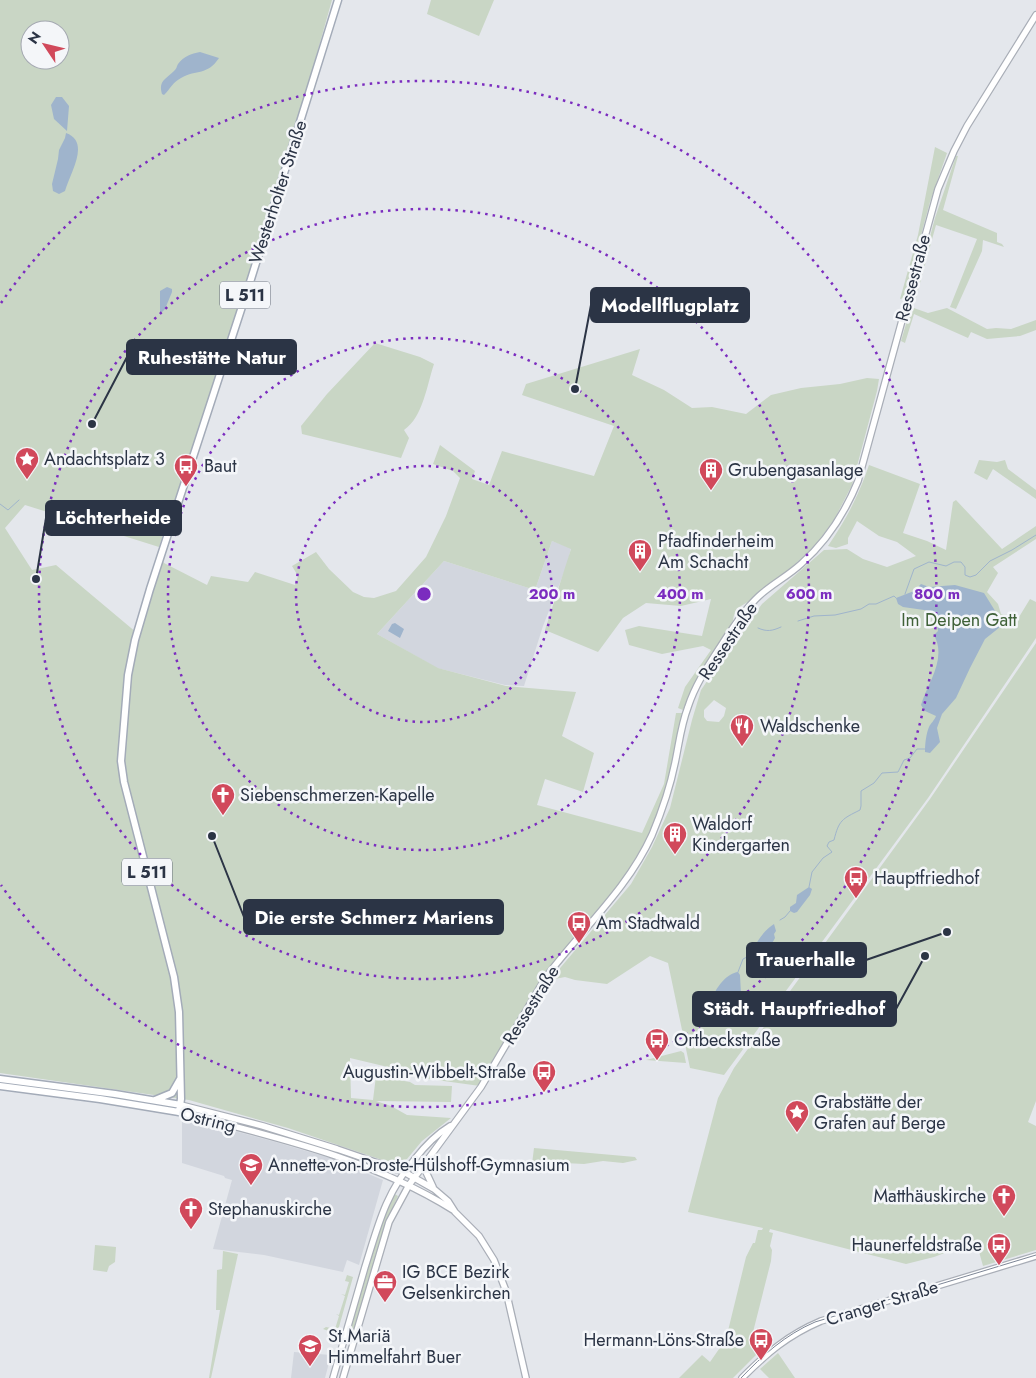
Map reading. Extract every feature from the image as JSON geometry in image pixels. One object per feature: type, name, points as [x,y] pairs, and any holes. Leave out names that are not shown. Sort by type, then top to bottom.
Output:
[{"type":"main road","name":"Westerholter Straße","points":[[180,1109],[179,1012],[174,977],[124,782],[121,761],[128,675],[135,640],[150,590],[251,279],[338,0]]},
{"type":"main road","name":"Ressestraße","points":[[343,1378],[389,1222],[414,1176],[481,1087],[546,977],[613,899],[640,860],[664,805],[688,706],[703,675],[740,617],[757,597],[801,564],[820,544],[836,524],[849,502],[858,481],[938,189],[967,126],[1036,15]]},
{"type":"main road","points":[[153,1100],[172,1093],[180,1078]]},
{"type":"main road","name":"Ostring","points":[[0,1079],[153,1100],[339,1157],[409,1184],[455,1212]]},
{"type":"main road","name":"Ostring","points":[[0,1086],[180,1109],[263,1126],[404,1172],[434,1189]]},
{"type":"main road","name":"Ressestraße","points":[[333,1378],[381,1216],[388,1199],[398,1180],[426,1145],[440,1132],[454,1124]]},
{"type":"main road","points":[[426,1162],[426,1172],[434,1189],[448,1201],[455,1212],[479,1236],[494,1260],[506,1291],[526,1378]]},
{"type":"main road","name":"Cranger Straße","points":[[742,1378],[782,1342],[796,1332],[821,1321],[1036,1256]]},
{"type":"shaded area","points":[[552,541],[571,548],[567,565],[543,626],[524,686],[505,685],[437,668],[377,634],[444,561],[535,590]]},
{"type":"shaded area","points":[[185,1118],[330,1158],[383,1180],[359,1265],[347,1260],[343,1272],[264,1255],[213,1249],[232,1180],[182,1163],[182,1122]]},
{"type":"shaded area","name":"St.Mariä Himmelfahrt Buer","points":[[294,1352],[331,1355],[325,1378],[291,1378]]},
{"type":"green space","points":[[0,0],[332,0],[279,188],[159,547],[25,505],[5,528],[32,570],[56,565],[137,633],[160,558],[164,563],[207,585],[211,576],[248,582],[255,572],[295,585],[298,576],[292,566],[316,552],[329,569],[353,592],[364,597],[374,598],[396,591],[426,557],[446,516],[460,478],[453,471],[433,464],[440,445],[475,471],[472,479],[489,485],[502,451],[594,476],[614,426],[522,395],[526,384],[640,349],[632,375],[664,390],[692,408],[712,407],[746,414],[771,395],[801,388],[840,384],[867,378],[879,379],[852,485],[834,520],[817,543],[789,570],[741,606],[734,615],[732,625],[693,687],[683,710],[678,708],[685,687],[711,650],[703,646],[662,654],[629,645],[625,630],[639,626],[702,636],[711,599],[681,606],[646,603],[623,618],[598,652],[545,630],[571,549],[552,541],[535,590],[444,561],[377,634],[438,668],[506,686],[576,692],[562,736],[594,753],[583,792],[545,779],[537,805],[642,833],[664,784],[676,713],[682,713],[667,785],[649,835],[625,876],[589,923],[540,981],[480,1086],[422,1078],[409,1072],[350,1058],[351,1098],[373,1100],[376,1076],[410,1082],[415,1085],[452,1086],[451,1102],[376,1101],[391,1106],[407,1115],[451,1118],[422,1141],[407,1159],[402,1162],[388,1162],[288,1128],[189,1100],[0,1073]]},
{"type":"green space","points":[[431,0],[494,0],[479,36],[427,14]]},
{"type":"green space","points":[[935,147],[947,153],[930,202],[904,298],[900,299],[918,235]]},
{"type":"green space","points":[[956,156],[958,156],[943,210],[997,233],[997,242],[1004,247],[983,240],[982,251],[956,309],[950,307],[977,239],[936,225],[915,301],[913,300],[935,218]]},
{"type":"green space","points":[[911,307],[928,313],[947,308],[987,329],[1011,329],[1036,320],[1036,330],[1020,336],[987,339],[971,332],[968,338],[914,314],[905,343],[901,341]]},
{"type":"green space","points":[[375,343],[420,357],[434,364],[420,409],[416,417],[404,430],[409,438],[401,458],[302,434],[301,426],[327,394]]},
{"type":"green space","points":[[979,460],[997,462],[1005,460],[1008,469],[1036,490],[1036,499],[993,469],[987,480],[974,473]]},
{"type":"green space","name":"Im Deipen Gatt","points":[[869,465],[920,484],[903,533],[946,550],[953,502],[956,500],[1002,549],[1036,526],[1036,539],[993,567],[998,573],[987,592],[998,604],[1001,614],[1019,617],[1030,599],[1036,602],[1036,638],[928,798],[724,1075],[690,1068],[668,963],[650,956],[607,984],[565,977],[550,980],[631,884],[652,847],[670,808],[701,690],[762,604],[824,550],[847,549],[863,559],[887,567],[916,556],[897,542],[879,536],[857,521],[848,538],[848,544],[836,548],[828,546],[841,526]],"holes":[[[714,700],[726,708],[724,716],[719,722],[707,721],[704,717],[704,710]]]},
{"type":"green space","points":[[1036,643],[1036,1101],[1028,1122],[1036,1126],[1036,1250],[983,1266],[976,1241],[934,1257],[906,1264],[770,1229],[769,1232],[773,1233],[770,1246],[772,1250],[771,1261],[752,1336],[764,1347],[733,1378],[679,1378],[702,1355],[710,1362],[726,1339],[746,1257],[753,1243],[755,1243],[758,1230],[763,1228],[688,1212],[718,1098],[734,1068],[930,799]]},
{"type":"green space","points":[[681,1051],[684,1053],[686,1063],[646,1060]]},
{"type":"green space","points":[[534,1148],[635,1157],[637,1160],[623,1163],[603,1161],[584,1164],[545,1162],[532,1164]]},
{"type":"green space","points":[[393,1193],[398,1196],[388,1219],[352,1341],[347,1338],[381,1223]]},
{"type":"green space","points":[[95,1245],[116,1247],[115,1262],[109,1266],[107,1272],[93,1270]]},
{"type":"green space","points":[[223,1251],[238,1254],[211,1378],[209,1378],[220,1310],[216,1310],[217,1270],[222,1269]]},
{"type":"green space","points":[[347,1275],[353,1277],[337,1334],[323,1329],[326,1327],[335,1329],[339,1316],[336,1314],[339,1315],[345,1296],[341,1294],[345,1295],[349,1282],[345,1281]]},
{"type":"green space","points":[[778,1353],[795,1378],[769,1378],[760,1369]]},
{"type":"water","points":[[200,52],[219,58],[215,64],[206,70],[187,75],[178,80],[164,95],[162,94],[162,83],[175,70],[180,61]]},
{"type":"water","points":[[56,97],[62,97],[69,106],[67,131],[54,119],[51,105]]},
{"type":"water","points":[[66,133],[73,137],[77,143],[78,151],[77,159],[65,191],[59,194],[53,191],[52,184],[59,150]]},
{"type":"water","points":[[167,287],[172,289],[172,292],[165,309],[160,314],[160,291]]},
{"type":"water","points":[[921,584],[929,587],[955,585],[984,593],[997,614],[1000,627],[985,639],[956,698],[942,714],[937,728],[940,742],[930,753],[925,752],[926,739],[929,727],[936,716],[925,711],[921,705],[937,662],[937,644],[934,635],[938,631],[937,623],[931,611],[903,607],[898,604],[896,598],[914,591]]},
{"type":"water","points":[[395,623],[404,629],[400,638],[388,631],[392,624]]},
{"type":"water","points":[[809,887],[812,889],[810,895],[797,912],[790,911],[790,907],[796,903],[797,895]]},
{"type":"water","points":[[774,924],[775,938],[764,951],[755,954],[758,941],[767,929]]},
{"type":"water","points":[[738,972],[740,975],[741,994],[746,1002],[742,1006],[732,1002],[723,1012],[713,1012],[715,991],[723,980]]},
{"type":"waterway","points":[[0,504],[8,510],[19,500]]},
{"type":"waterway","points":[[905,594],[914,569],[929,562],[946,566],[954,562],[961,562],[965,567],[965,575],[970,577],[976,575],[990,561],[1036,535]]},
{"type":"waterway","points":[[798,621],[814,616],[835,615],[861,609],[869,604],[876,604],[894,596],[896,598]]},
{"type":"waterway","points":[[758,628],[770,630],[781,627]]},
{"type":"waterway","points":[[809,887],[812,872],[823,858],[832,852],[827,846],[829,842],[834,840],[840,824],[845,818],[860,810],[861,791],[874,783],[882,773],[898,772],[904,760],[910,758],[917,749],[925,749]]},
{"type":"waterway","points":[[780,920],[790,911]]},
{"type":"waterway","points":[[738,972],[743,959],[749,956],[753,949]]},
{"type":"tram line","points":[[741,1378],[775,1346],[815,1322],[1036,1255]]},
{"type":"place","name":"Modellflugplatz","points":[[575,389]]},
{"type":"place","name":"Ruhestätte Natur","points":[[92,424]]},
{"type":"place","name":"Andachtsplatz 3","points":[[27,480]]},
{"type":"place","name":"Baut","points":[[186,487]]},
{"type":"place","name":"Grubengasanlage","points":[[711,491]]},
{"type":"place","name":"Pfadfinderheim Am Schacht","points":[[640,572]]},
{"type":"place","name":"Löchterheide","points":[[36,579]]},
{"type":"place","name":"Waldschenke","points":[[742,747]]},
{"type":"place","name":"Siebenschmerzen-Kapelle","points":[[223,816]]},
{"type":"place","name":"Die erste Schmerz Mariens","points":[[212,836]]},
{"type":"place","name":"Waldorf Kindergarten","points":[[675,855]]},
{"type":"place","name":"Hauptfriedhof","points":[[856,899]]},
{"type":"place","name":"Trauerhalle","points":[[947,932]]},
{"type":"place","name":"Am Stadtwald","points":[[579,944]]},
{"type":"place","name":"Städt. Hauptfriedhof","points":[[925,956]]},
{"type":"place","name":"Ortbeckstraße","points":[[657,1061]]},
{"type":"place","name":"Augustin-Wibbelt-Straße","points":[[544,1093]]},
{"type":"place","name":"Grabstätte der Grafen auf Berge","points":[[797,1133]]},
{"type":"place","name":"Annette-von-Droste-Hülshoff-Gymnasium","points":[[251,1186]]},
{"type":"place","name":"Matthäuskirche","points":[[1004,1217]]},
{"type":"place","name":"Stephanuskirche","points":[[191,1230]]},
{"type":"place","name":"Haunerfeldstraße","points":[[999,1266]]},
{"type":"place","name":"IG BCE Bezirk Gelsenkirchen","points":[[385,1303]]},
{"type":"place","name":"Hermann-Löns-Straße","points":[[761,1361]]},
{"type":"place","name":"St.Mariä Himmelfahrt Buer","points":[[310,1367]]}]
